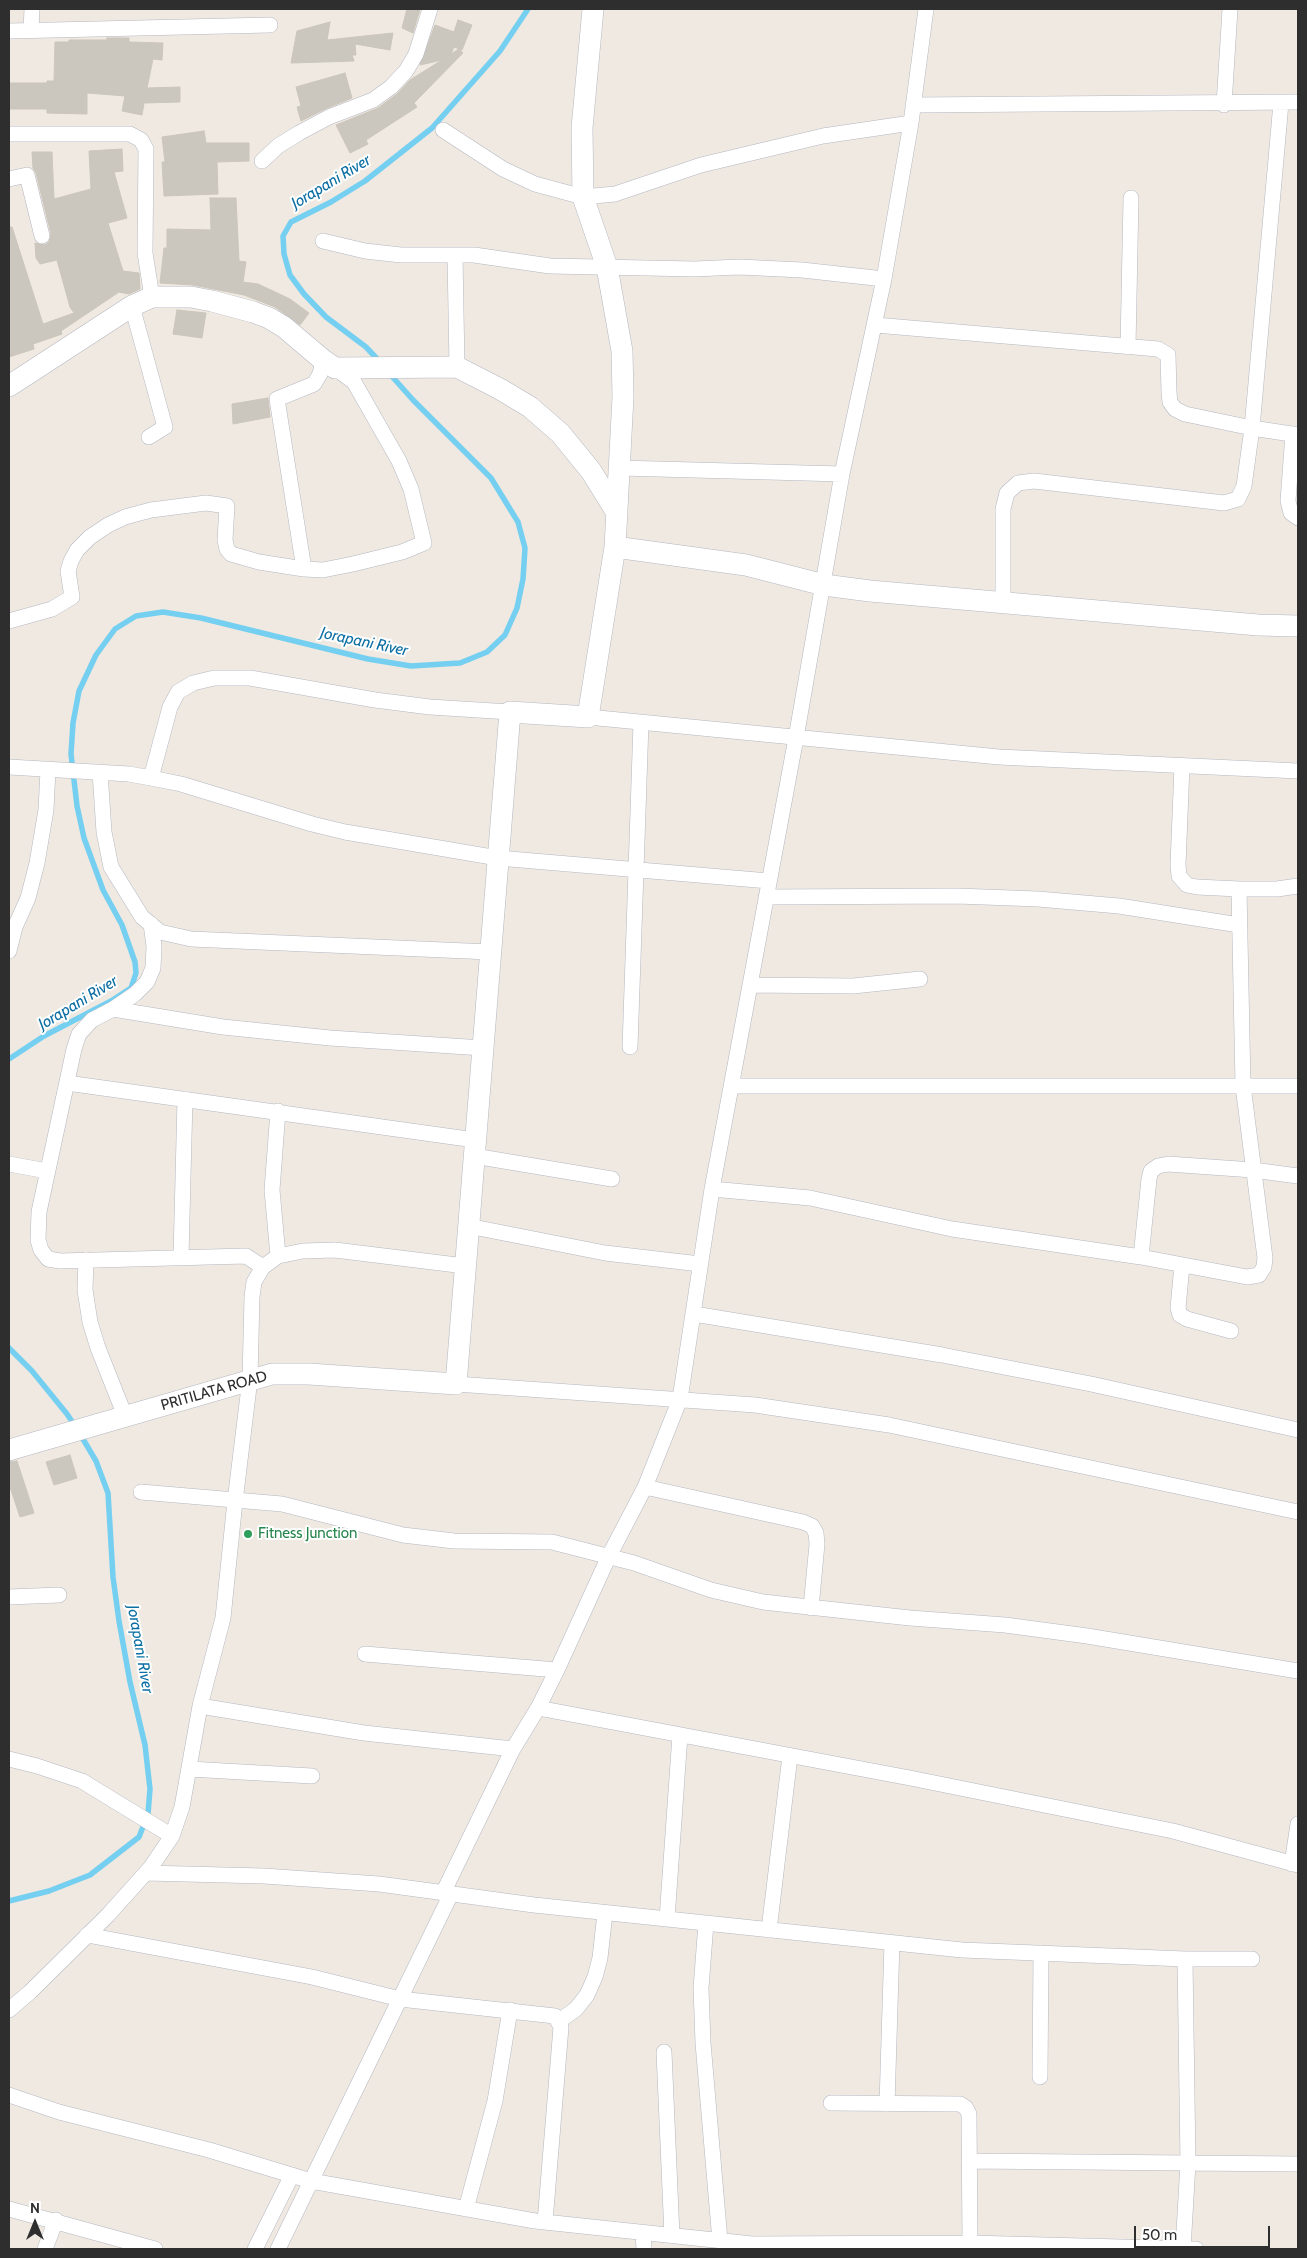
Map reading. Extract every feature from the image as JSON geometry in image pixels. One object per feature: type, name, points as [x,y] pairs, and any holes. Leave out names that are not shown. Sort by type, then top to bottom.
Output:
[{"type":"street","points":[[31,30],[32,9]]},
{"type":"street","points":[[262,161],[278,146],[299,133],[329,117],[373,100],[391,87],[406,71],[416,54],[430,9]]},
{"type":"street","points":[[588,716],[615,547],[623,398],[622,351],[607,267],[583,197],[582,128],[593,9]]},
{"type":"street","points":[[278,2249],[400,1999],[513,1749],[538,1708],[557,1670],[609,1556],[644,1487],[680,1399],[712,1190],[824,585],[842,474],[884,279],[911,123],[926,9]]},
{"type":"street","points":[[1224,104],[1230,9]]},
{"type":"street","points":[[9,30],[270,25]]},
{"type":"street","points":[[913,105],[1298,102]]},
{"type":"street","points":[[1003,603],[1003,509],[1007,493],[1018,483],[1034,481],[1224,503],[1238,499],[1244,486],[1252,428],[1281,103]]},
{"type":"street","points":[[443,130],[503,169],[535,184],[583,197],[615,194],[701,165],[823,136],[911,123]]},
{"type":"street","points":[[9,134],[122,133],[130,134],[141,140],[146,149],[146,253],[152,297]]},
{"type":"street","points":[[9,179],[27,175],[42,236]]},
{"type":"street","points":[[1128,347],[1130,198]]},
{"type":"street","points":[[323,242],[401,255],[474,255],[550,266],[695,269],[740,267],[802,270],[884,279]]},
{"type":"street","points":[[448,366],[455,255]]},
{"type":"street","points":[[9,386],[132,306],[152,297],[191,297],[254,312],[284,327],[354,382],[399,461],[411,489],[424,543],[402,552],[353,564],[323,570],[304,569],[259,562],[231,554],[227,549],[226,540],[226,506],[206,503],[151,510],[125,516],[108,525],[90,536],[77,550],[68,571],[72,598],[52,609],[9,621]]},
{"type":"street","points":[[132,306],[165,427],[149,437]]},
{"type":"street","points":[[875,325],[1158,349],[1168,355],[1170,402],[1175,409],[1185,414],[1296,435],[1288,501],[1291,513],[1298,518]]},
{"type":"street","points":[[329,364],[361,367],[448,366],[530,407],[560,433],[591,471],[617,513]]},
{"type":"street","points":[[304,569],[277,399],[314,384],[329,364]]},
{"type":"street","points":[[620,468],[842,474]]},
{"type":"street","points":[[615,547],[746,565],[824,585],[1003,603],[1258,625],[1298,626]]},
{"type":"street","points":[[151,778],[170,707],[178,692],[192,683],[214,678],[250,678],[375,700],[430,707],[588,716],[641,723],[999,757],[1298,771]]},
{"type":"street","points":[[510,712],[456,1384],[565,1393],[680,1399],[755,1406],[889,1424],[1298,1512]]},
{"type":"street","points":[[630,1047],[641,723]]},
{"type":"street","points":[[1182,766],[1178,865],[1179,876],[1187,885],[1238,889],[1277,889],[1298,886]]},
{"type":"street","points":[[9,767],[97,772],[151,778],[181,784],[312,824],[345,832],[498,858],[769,881]]},
{"type":"street","points":[[9,950],[15,927],[28,898],[37,864],[51,769]]},
{"type":"street","points":[[97,772],[104,832],[112,867],[142,917],[160,932],[191,939],[490,952]]},
{"type":"street","points":[[712,1190],[810,1198],[952,1228],[1141,1257],[1247,1277],[1259,1276],[1266,1258],[1243,1086],[1238,889]]},
{"type":"street","points":[[766,897],[957,896],[1038,899],[1118,906],[1239,925]]},
{"type":"street","points":[[151,924],[154,953],[153,968],[147,982],[135,994],[92,1020],[78,1034],[39,1212],[38,1240],[41,1250],[48,1259],[60,1261],[246,1256],[263,1267]]},
{"type":"street","points":[[750,985],[853,986],[920,980]]},
{"type":"street","points":[[113,1009],[233,1028],[330,1038],[483,1048]]},
{"type":"street","points":[[67,1083],[278,1111],[475,1148],[612,1180]]},
{"type":"street","points":[[732,1086],[1298,1086]]},
{"type":"street","points":[[181,1257],[185,1099]]},
{"type":"street","points":[[278,1111],[272,1190],[278,1256]]},
{"type":"street","points":[[9,1164],[47,1171]]},
{"type":"street","points":[[1141,1257],[1149,1179],[1152,1171],[1158,1166],[1168,1164],[1253,1170],[1298,1176]]},
{"type":"street","points":[[468,1226],[605,1253],[700,1264]]},
{"type":"street","points":[[9,2010],[88,1935],[146,1873],[166,1832],[182,1807],[200,1706],[223,1618],[250,1379],[252,1297],[254,1282],[263,1267],[278,1256],[303,1251],[335,1250],[465,1266]]},
{"type":"street","points":[[86,1260],[85,1290],[90,1322],[120,1418]]},
{"type":"street","points":[[1182,1265],[1178,1308],[1180,1315],[1231,1331]]},
{"type":"street","points":[[694,1314],[933,1354],[1091,1384],[1298,1430]]},
{"type":"street","name":"PRITILATA ROAD","points":[[9,1450],[272,1374],[456,1384]]},
{"type":"street","points":[[644,1487],[803,1522],[812,1526],[816,1533],[817,1544],[810,1608]]},
{"type":"street","points":[[141,1492],[290,1506],[403,1536],[454,1541],[552,1542],[609,1556],[712,1590],[763,1602],[1087,1636],[1298,1671]]},
{"type":"street","points":[[9,1598],[60,1595]]},
{"type":"street","points":[[365,1654],[557,1670]]},
{"type":"street","points":[[200,1706],[364,1733],[513,1749]]},
{"type":"street","points":[[538,1708],[920,1780],[1173,1831],[1295,1864],[1298,1824]]},
{"type":"street","points":[[667,1919],[680,1735]]},
{"type":"street","points":[[769,1930],[790,1756]]},
{"type":"street","points":[[9,1759],[31,1764],[82,1782],[166,1832]]},
{"type":"street","points":[[189,1769],[312,1776]]},
{"type":"street","points":[[146,1873],[264,1876],[379,1884],[605,1913],[962,1950],[1185,1959],[1252,1959]]},
{"type":"street","points":[[559,2021],[576,2009],[587,1995],[595,1978],[600,1958],[605,1913]]},
{"type":"street","points":[[706,1923],[701,1988],[720,2241]]},
{"type":"street","points":[[88,1935],[312,1977],[400,1999],[555,2016],[561,2026],[545,2222]]},
{"type":"street","points":[[887,2104],[892,1943]]},
{"type":"street","points":[[1040,2078],[1041,1953]]},
{"type":"street","points":[[1183,2249],[1188,2163],[1185,1959]]},
{"type":"street","points":[[466,2209],[495,2101],[510,2010]]},
{"type":"street","points":[[664,2052],[672,2236]]},
{"type":"street","points":[[9,2096],[59,2112],[209,2150],[311,2181],[545,2222],[752,2246],[806,2247],[970,2243],[1196,2249]]},
{"type":"street","points":[[831,2103],[960,2104],[966,2108],[969,2114],[970,2243]]},
{"type":"street","points":[[969,2161],[1298,2164]]},
{"type":"street","points":[[255,2249],[292,2175]]},
{"type":"street","points":[[9,2209],[56,2220],[155,2249]]},
{"type":"street","points":[[45,2249],[56,2220]]},
{"type":"street","points":[[643,2233],[644,2249]]},
{"type":"building","points":[[407,9],[420,9],[413,33],[402,28]]},
{"type":"building","points":[[458,20],[472,25],[462,50],[454,47],[451,54],[459,49],[463,53],[414,103],[417,107],[366,140],[368,144],[350,153],[336,125],[378,108],[397,94],[410,80],[442,60],[420,65],[435,25],[454,32]]},
{"type":"building","points":[[330,22],[327,40],[393,33],[390,50],[355,44],[356,55],[352,55],[354,61],[291,63],[297,31]]},
{"type":"building","points":[[107,38],[129,38],[129,42],[163,43],[162,60],[153,59],[147,88],[180,87],[180,102],[144,103],[142,115],[122,111],[125,96],[87,93],[87,114],[47,113],[47,109],[9,109],[9,83],[47,83],[47,81],[54,81],[55,42],[107,40]]},
{"type":"building","points":[[345,73],[352,98],[301,121],[297,107],[301,106],[296,87]]},
{"type":"building","points":[[204,131],[206,143],[249,143],[249,161],[217,162],[218,194],[164,196],[162,162],[165,162],[162,137]]},
{"type":"building","points":[[122,149],[123,171],[114,172],[127,218],[108,223],[123,271],[139,273],[140,289],[129,294],[119,292],[61,331],[62,334],[33,344],[34,349],[9,357],[9,227],[12,227],[43,324],[74,313],[70,307],[57,260],[40,264],[36,258],[35,243],[45,245],[49,242],[51,234],[36,173],[33,168],[32,152],[52,152],[54,199],[91,189],[89,151]]},
{"type":"building","points":[[210,198],[236,198],[239,261],[246,262],[243,282],[258,284],[290,299],[309,313],[300,325],[275,307],[244,295],[193,285],[160,283],[164,248],[167,248],[167,229],[211,230]]},
{"type":"building","points":[[177,310],[206,313],[202,338],[173,334]]},
{"type":"building","points":[[268,398],[270,417],[233,424],[232,404]]},
{"type":"building","points":[[70,1455],[77,1478],[54,1485],[46,1462]]},
{"type":"building","points":[[17,1461],[34,1513],[20,1517],[9,1484],[9,1462]]},
{"type":"waterway","name":"Jorapani River","points":[[380,362],[366,347],[326,317],[304,294],[290,275],[284,254],[283,236],[291,222],[331,202],[365,181],[432,128],[500,51],[528,9]]},
{"type":"waterway","name":"Jorapani River","points":[[9,1059],[44,1036],[111,1001],[131,988],[136,973],[135,962],[122,925],[103,890],[84,838],[77,806],[71,754],[73,723],[79,691],[96,655],[115,629],[136,616],[163,612],[201,618],[368,659],[411,666],[460,663],[487,652],[505,635],[517,608],[523,579],[525,548],[518,522],[491,478],[413,400],[389,373]]},
{"type":"waterway","name":"Jorapani River","points":[[9,1348],[32,1371],[75,1426]]},
{"type":"waterway","name":"Jorapani River","points":[[9,1901],[49,1891],[90,1875],[139,1837],[148,1814],[150,1789],[145,1745],[130,1682],[119,1621],[113,1577],[108,1493],[96,1461],[80,1434]]},
{"type":"place","name":"Fitness Junction","points":[[248,1534]]}]
